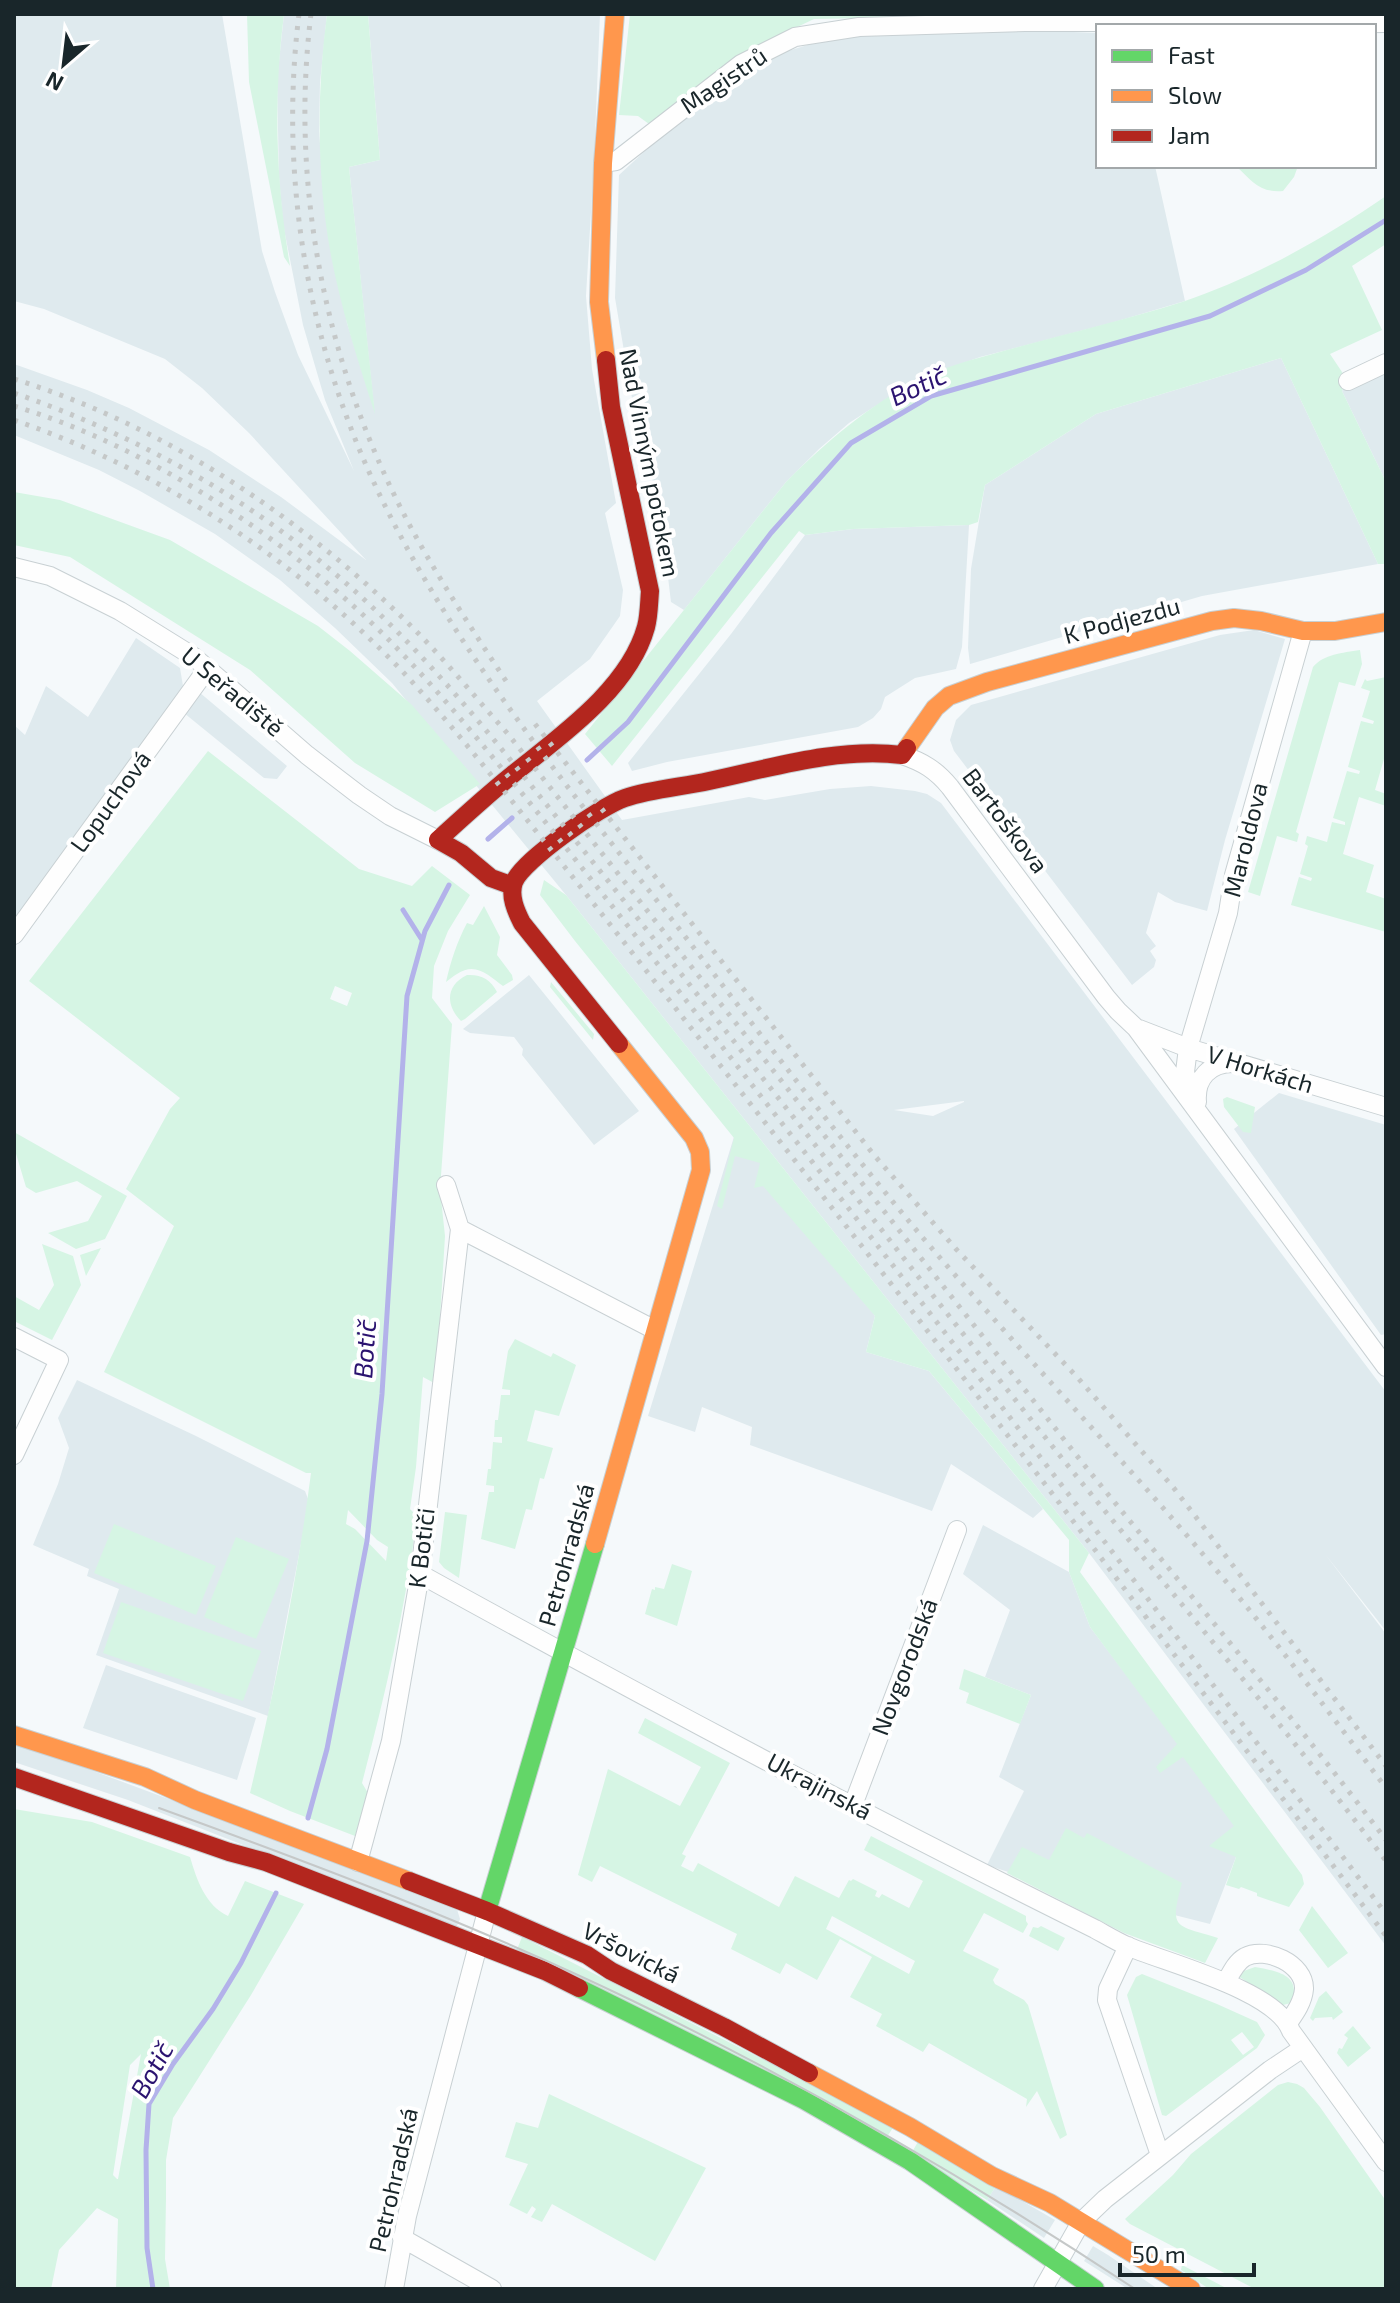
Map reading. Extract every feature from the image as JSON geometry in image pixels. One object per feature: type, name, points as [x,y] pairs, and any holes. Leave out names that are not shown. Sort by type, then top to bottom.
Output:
[{"type":"street","name":"Nad Vinným potokem","points":[[438,840],[492,791],[557,739],[609,689],[636,651],[646,623],[650,591],[611,407],[599,302],[603,163],[615,14]]},
{"type":"street","name":"Magistrů","points":[[1296,24],[1386,23]]},
{"type":"street","name":"Magistrů","points":[[603,163],[616,161],[741,64],[795,37],[859,27],[937,24],[1182,24]]},
{"type":"street","points":[[1348,381],[1386,363]]},
{"type":"street","name":"U Seřadiště","points":[[14,567],[50,576],[120,611],[194,657],[307,755],[359,795],[390,816],[438,840]]},
{"type":"street","name":"K Podjezdu","points":[[902,755],[935,708],[949,696],[987,682],[1212,621],[1234,618],[1303,631],[1335,631],[1386,622]]},
{"type":"street","name":"Maroldova","points":[[1188,1048],[1228,913],[1234,875],[1303,631]]},
{"type":"street","name":"Lopuchová","points":[[14,935],[207,669]]},
{"type":"street","name":"Bartoškova","points":[[513,886],[519,873],[540,854],[608,806],[625,798],[857,753],[902,755],[925,763],[941,777],[1106,997],[1136,1028],[1386,1367]]},
{"type":"street","points":[[438,840],[461,853],[491,878],[513,886]]},
{"type":"street","name":"Petrohradská","points":[[394,2289],[402,2238],[487,1911],[701,1170],[700,1152],[694,1138],[522,923],[514,904],[513,886]]},
{"type":"street","name":"V Horkách","points":[[1136,1028],[1188,1048],[1386,1107]]},
{"type":"street","name":"Bartoškova","points":[[1188,1048],[1185,1072],[1201,1116]]},
{"type":"street","points":[[1201,1116],[1196,1093],[1201,1078],[1213,1067],[1229,1062],[1239,1063]]},
{"type":"street","name":"K Botiči","points":[[358,1862],[391,1741],[420,1574],[460,1229],[446,1185]]},
{"type":"street","points":[[460,1229],[655,1330]]},
{"type":"street","points":[[14,1337],[59,1360],[14,1455]]},
{"type":"street","name":"Novgorodská","points":[[853,1805],[957,1530]]},
{"type":"street","name":"Ukrajinská","points":[[420,1574],[853,1805],[1128,1946],[1226,1982],[1265,2005],[1288,2023],[1386,2162]]},
{"type":"street","name":"Vršovická","points":[[14,1735],[145,1777],[195,1800],[487,1911],[587,1955],[611,1971],[724,2027],[910,2127],[992,2176],[1050,2203],[1191,2289]]},
{"type":"street","points":[[14,1777],[266,1862],[582,1988],[737,2065],[895,2152],[1095,2289]]},
{"type":"street","points":[[1128,1946],[1108,1989],[1107,2000],[1160,2155]]},
{"type":"street","points":[[1226,1982],[1238,1962],[1250,1955],[1276,1958],[1295,1967],[1304,1988],[1301,2001],[1288,2023]]},
{"type":"street","points":[[1043,2289],[1081,2222],[1105,2199],[1270,2070],[1303,2048]]},
{"type":"street","points":[[895,2152],[910,2127]]},
{"type":"street","points":[[402,2238],[492,2289]]},
{"type":"shaded area","points":[[14,14],[222,14],[262,251],[298,355],[354,471],[325,400],[303,325],[283,224],[277,80],[284,14],[327,14],[319,131],[326,218],[347,323],[374,408],[349,167],[380,160],[368,14],[600,14],[586,296],[592,369],[616,503],[605,513],[623,590],[620,616],[590,659],[537,701],[622,820],[749,797],[765,800],[871,786],[915,791],[941,803],[1386,1392],[1386,1631],[1325,1554],[1386,1634],[1386,1946],[1089,1553],[566,895],[392,683],[280,580],[215,534],[99,470],[14,435],[14,364],[129,408],[209,450],[281,497],[366,560],[249,433],[202,388],[165,359],[44,309],[14,301]],"holes":[[[964,1101],[933,1116],[894,1110]]]},
{"type":"shaded area","points":[[1025,30],[1096,33],[1096,168],[1155,168],[1185,301],[980,357],[922,378],[874,407],[849,423],[786,482],[684,610],[671,602],[660,511],[632,398],[615,298],[619,175],[687,112],[762,59],[840,35]]},
{"type":"shaded area","points":[[1281,358],[1378,564],[1202,596],[970,664],[971,569],[985,485],[1096,414]]},
{"type":"shaded area","points":[[1386,363],[1386,482],[1342,391],[1348,381]]},
{"type":"shaded area","points":[[969,525],[962,647],[956,669],[915,678],[885,697],[881,709],[873,718],[858,727],[632,771],[628,763],[805,535],[853,529]]},
{"type":"shaded area","points":[[1254,630],[1285,639],[1207,911],[1175,902],[1158,892],[1146,933],[1156,946],[1150,951],[1156,960],[1154,967],[1132,985],[954,751],[950,740],[956,720],[971,705],[1220,635]]},
{"type":"shaded area","points":[[136,638],[180,668],[184,692],[14,922],[14,725],[25,735],[46,686],[88,717]]},
{"type":"shaded area","points":[[199,692],[287,766],[277,779],[264,778],[184,713]]},
{"type":"shaded area","points":[[529,975],[639,1111],[594,1145],[522,1055],[523,1049],[514,1037],[470,1033],[463,1029]]},
{"type":"shaded area","points":[[1279,1093],[1386,1125],[1386,1334],[1381,1335],[1234,1129]]},
{"type":"shaded area","points":[[737,1127],[875,1316],[866,1352],[929,1371],[1043,1509],[1033,1518],[951,1464],[932,1511],[750,1445],[752,1427],[702,1407],[695,1432],[648,1416]]},
{"type":"shaded area","points":[[77,1380],[305,1491],[308,1499],[305,1523],[268,1716],[96,1655],[119,1589],[87,1576],[89,1569],[33,1545],[69,1448],[58,1418]]},
{"type":"shaded area","points":[[983,1525],[1069,1572],[1090,1627],[1240,1825],[1236,1857],[1210,1924],[987,1865],[1024,1791],[999,1777],[1031,1695],[985,1677],[1010,1610],[963,1574]]},
{"type":"shaded area","points":[[106,1665],[256,1718],[237,1780],[83,1728]]},
{"type":"shaded area","points":[[14,1743],[456,1906],[460,1919],[456,1928],[128,1800],[14,1762]]},
{"type":"shaded area","points":[[996,2186],[1055,2220],[1044,2238],[987,2200]]},
{"type":"shaded area","points":[[1093,2246],[1158,2289],[1128,2289],[1084,2261]]},
{"type":"green space","points":[[247,14],[284,14],[277,109],[282,203],[290,266],[284,257],[249,82]]},
{"type":"green space","points":[[327,14],[368,14],[380,160],[349,167],[375,414],[339,292],[325,217],[320,115]]},
{"type":"green space","points":[[630,14],[1085,14],[814,19],[755,47],[649,124],[638,116],[619,115]]},
{"type":"green space","points":[[1238,168],[1297,168],[1283,191],[1256,185]]},
{"type":"green space","points":[[1386,196],[1386,244],[1352,266],[1382,330],[1330,354],[1348,381],[1342,391],[1386,482],[1386,564],[1378,564],[1281,358],[1096,414],[985,485],[978,522],[805,535],[799,531],[612,766],[585,734],[786,482],[833,438],[883,400],[920,379],[956,365],[1209,292],[1287,256]]},
{"type":"green space","points":[[14,492],[60,500],[170,540],[318,626],[412,705],[480,784],[435,812],[355,763],[250,670],[70,557],[14,545]]},
{"type":"green space","points":[[1360,650],[1362,664],[1355,686],[1339,682],[1296,832],[1299,834],[1297,842],[1277,836],[1260,896],[1248,892],[1313,667],[1328,657]]},
{"type":"green space","points":[[1386,677],[1386,752],[1375,790],[1386,794],[1386,806],[1359,797],[1343,854],[1374,865],[1366,892],[1386,899],[1386,932],[1291,905],[1299,877],[1311,881],[1312,878],[1300,874],[1308,846],[1305,844],[1307,836],[1327,842],[1332,822],[1345,825],[1345,822],[1333,818],[1347,771],[1359,774],[1360,771],[1348,767],[1361,721],[1373,724],[1374,721],[1362,717],[1370,691],[1361,688],[1365,679]]},
{"type":"green space","points":[[208,751],[359,869],[412,886],[432,866],[470,895],[448,931],[434,966],[432,998],[452,1024],[440,1189],[445,1236],[436,1384],[423,1377],[410,1509],[417,1516],[407,1584],[362,1783],[368,1793],[355,1836],[250,1793],[285,1634],[311,1473],[104,1372],[174,1226],[126,1189],[170,1109],[180,1098],[29,981]],"holes":[[[335,986],[352,993],[347,1006],[330,999]],[[348,1510],[388,1547],[386,1561],[355,1529],[346,1524]]]},
{"type":"green space","points":[[544,880],[566,895],[1089,1553],[1080,1572],[1302,1875],[1304,1884],[1289,1907],[1241,1887],[1226,1885],[1236,1857],[1209,1846],[1234,1826],[1183,1757],[1160,1773],[1156,1767],[1177,1744],[1090,1627],[1069,1572],[1069,1540],[929,1371],[866,1352],[875,1316],[763,1186],[754,1188],[760,1163],[735,1156],[722,1209],[717,1206],[734,1138],[540,895]]},
{"type":"green space","points":[[484,906],[500,937],[497,955],[513,980],[503,986],[482,971],[470,969],[446,982],[463,930],[467,923],[473,925]]},
{"type":"green space","points":[[467,975],[485,978],[497,992],[461,1021],[452,1008],[450,996],[455,984]]},
{"type":"green space","points":[[551,982],[594,1034],[593,1040],[550,987]]},
{"type":"green space","points":[[1227,1097],[1255,1107],[1251,1133],[1243,1132],[1224,1107],[1223,1099]]},
{"type":"green space","points":[[14,1132],[127,1196],[105,1239],[76,1249],[48,1233],[88,1221],[102,1196],[77,1181],[36,1193],[26,1187],[14,1147]]},
{"type":"green space","points":[[42,1244],[73,1256],[81,1285],[52,1340],[14,1321],[14,1296],[39,1310],[54,1285]]},
{"type":"green space","points":[[101,1248],[86,1276],[80,1255]]},
{"type":"green space","points":[[515,1339],[551,1357],[553,1353],[576,1365],[559,1416],[535,1410],[527,1441],[553,1448],[544,1479],[540,1478],[532,1510],[526,1509],[515,1549],[481,1539],[489,1492],[494,1492],[494,1486],[486,1485],[493,1442],[502,1443],[502,1437],[494,1437],[495,1420],[498,1420],[501,1395],[510,1395],[510,1390],[502,1389],[508,1351]]},
{"type":"green space","points":[[445,1512],[467,1515],[459,1578],[439,1562]]},
{"type":"green space","points":[[114,1524],[216,1566],[196,1615],[94,1573]]},
{"type":"green space","points":[[236,1537],[289,1559],[256,1639],[204,1617]]},
{"type":"green space","points":[[672,1564],[692,1571],[677,1626],[645,1614],[652,1589],[664,1589]]},
{"type":"green space","points":[[121,1602],[261,1651],[243,1701],[103,1653]]},
{"type":"green space","points":[[964,1669],[1031,1695],[1020,1724],[966,1703],[969,1693],[959,1689]]},
{"type":"green space","points":[[645,1718],[730,1763],[682,1854],[686,1856],[681,1866],[693,1872],[698,1863],[779,1907],[795,1876],[839,1898],[849,1880],[853,1879],[877,1891],[875,1896],[879,1898],[882,1894],[909,1908],[923,1881],[864,1850],[871,1836],[1026,1916],[1028,1924],[1023,1933],[984,1913],[963,1951],[999,1969],[993,1980],[995,1984],[1028,2005],[1067,2135],[1060,2139],[1037,2091],[1026,2107],[1027,2099],[929,2043],[923,2052],[876,2026],[882,2014],[850,1997],[872,1957],[840,1939],[817,1980],[786,1963],[780,1974],[731,1949],[737,1934],[600,1866],[592,1882],[578,1875],[608,1769],[680,1806],[701,1767],[638,1733]],"holes":[[[832,1916],[915,1961],[909,1974],[826,1929]]]},
{"type":"green space","points":[[14,1809],[92,1822],[190,1857],[208,1899],[228,1916],[245,1881],[304,1904],[173,2118],[166,2160],[165,2259],[170,2289],[116,2289],[118,2219],[97,2208],[59,2250],[51,2289],[14,2289]],"holes":[[[141,2054],[118,2179],[113,2175],[130,2065]]]},
{"type":"green space","points":[[1066,1828],[1084,1838],[1087,1833],[1182,1883],[1176,1910],[1179,1923],[1192,1931],[1218,1938],[1205,1963],[1124,1933],[1007,1873],[1022,1847],[1049,1860]]},
{"type":"green space","points":[[1312,1906],[1348,1953],[1328,1968],[1299,1930]]},
{"type":"green space","points":[[1041,1926],[1065,1938],[1058,1951],[1029,1936],[1033,1927]]},
{"type":"green space","points":[[522,1937],[894,2126],[885,2140],[516,1952]]},
{"type":"green space","points":[[1255,1967],[1279,1973],[1291,1980],[1294,1994],[1291,2003],[1283,2005],[1238,1976]]},
{"type":"green space","points":[[1142,1974],[1217,2004],[1257,2022],[1265,2035],[1257,2048],[1166,2116],[1162,2115],[1127,1995],[1136,1977]],"holes":[[[1242,2032],[1254,2047],[1243,2055],[1231,2040]]]},
{"type":"green space","points":[[1326,1991],[1343,2012],[1333,2020],[1332,2017],[1315,2018],[1313,2021],[1310,2018],[1319,1997]]},
{"type":"green space","points":[[1353,2026],[1371,2048],[1348,2067],[1337,2053],[1348,2038],[1344,2035]]},
{"type":"green space","points":[[1288,2082],[1304,2088],[1320,2107],[1386,2201],[1386,2289],[1255,2289],[1125,2219],[1191,2154],[1278,2085]]},
{"type":"green space","points":[[549,2094],[706,2168],[655,2261],[552,2204],[542,2222],[531,2217],[536,2209],[532,2206],[527,2214],[509,2205],[528,2164],[505,2157],[516,2122],[538,2128]]},
{"type":"green space","points":[[919,2140],[996,2186],[987,2200],[911,2154]]},
{"type":"green space","points":[[1182,2265],[1228,2289],[1209,2289],[1181,2270]]},
{"type":"waterway","name":"Botič","points":[[587,760],[628,722],[771,533],[851,443],[931,396],[1210,316],[1306,270],[1386,220]]},
{"type":"waterway","name":"Botič","points":[[488,839],[512,818]]},
{"type":"waterway","name":"Botič","points":[[308,1818],[327,1749],[367,1541],[382,1394],[407,996],[425,931],[449,885]]},
{"type":"waterway","points":[[403,910],[422,940]]},
{"type":"waterway","name":"Botič","points":[[153,2289],[147,2248],[149,2104],[241,1963],[276,1893]]},
{"type":"tram line","points":[[159,1808],[398,1898],[573,1973],[696,2032],[888,2136],[1135,2289]]},
{"type":"railway","points":[[299,14],[293,129],[302,244],[313,300],[327,356],[366,465],[430,588],[467,647],[549,762],[798,1084],[923,1238],[1228,1584],[1386,1788]]},
{"type":"railway","points":[[311,14],[305,83],[306,153],[312,222],[324,291],[341,359],[364,425],[392,489],[434,568],[508,684]]},
{"type":"railway","points":[[14,379],[122,421],[224,477],[319,544],[363,581],[432,648],[508,734],[1081,1461],[1386,1840]]},
{"type":"railway","points":[[14,393],[141,446],[221,491],[260,516],[333,572],[414,648],[487,732],[602,874],[1021,1407],[1257,1696],[1386,1861]]},
{"type":"railway","points":[[14,406],[65,423],[166,472],[263,533],[350,603],[431,685],[551,829],[864,1228],[1386,1914]]},
{"type":"railway","points":[[14,420],[122,465],[224,523],[317,592],[361,631],[423,694],[556,856],[852,1233],[1386,1936]]},
{"type":"railway","points":[[535,724],[874,1155],[1173,1487],[1386,1766]]},
{"type":"traffic: fast","points":[[487,1911],[595,1544]]},
{"type":"traffic: fast","points":[[579,1988],[804,2100],[910,2161],[1095,2289]]},
{"type":"traffic: slow","points":[[606,360],[599,302],[603,163],[615,14]]},
{"type":"traffic: slow","points":[[907,748],[935,708],[949,696],[987,682],[1212,621],[1234,618],[1303,631],[1335,631],[1386,622]]},
{"type":"traffic: slow","points":[[595,1544],[701,1170],[700,1152],[694,1138],[619,1044]]},
{"type":"traffic: slow","points":[[14,1735],[145,1777],[195,1800],[409,1881]]},
{"type":"traffic: slow","points":[[809,2073],[910,2127],[992,2176],[1050,2203],[1191,2289]]},
{"type":"traffic: jam","points":[[513,886],[491,878],[461,853],[438,840],[571,728],[609,691],[637,650],[647,623],[650,591],[611,407],[606,360]]},
{"type":"traffic: jam","points":[[619,1044],[522,923],[512,893],[520,872],[564,835],[625,798],[829,756],[902,755],[907,748]]},
{"type":"traffic: jam","points":[[14,1777],[266,1862],[545,1971],[579,1988]]},
{"type":"traffic: jam","points":[[409,1881],[587,1955],[611,1971],[809,2073]]}]
